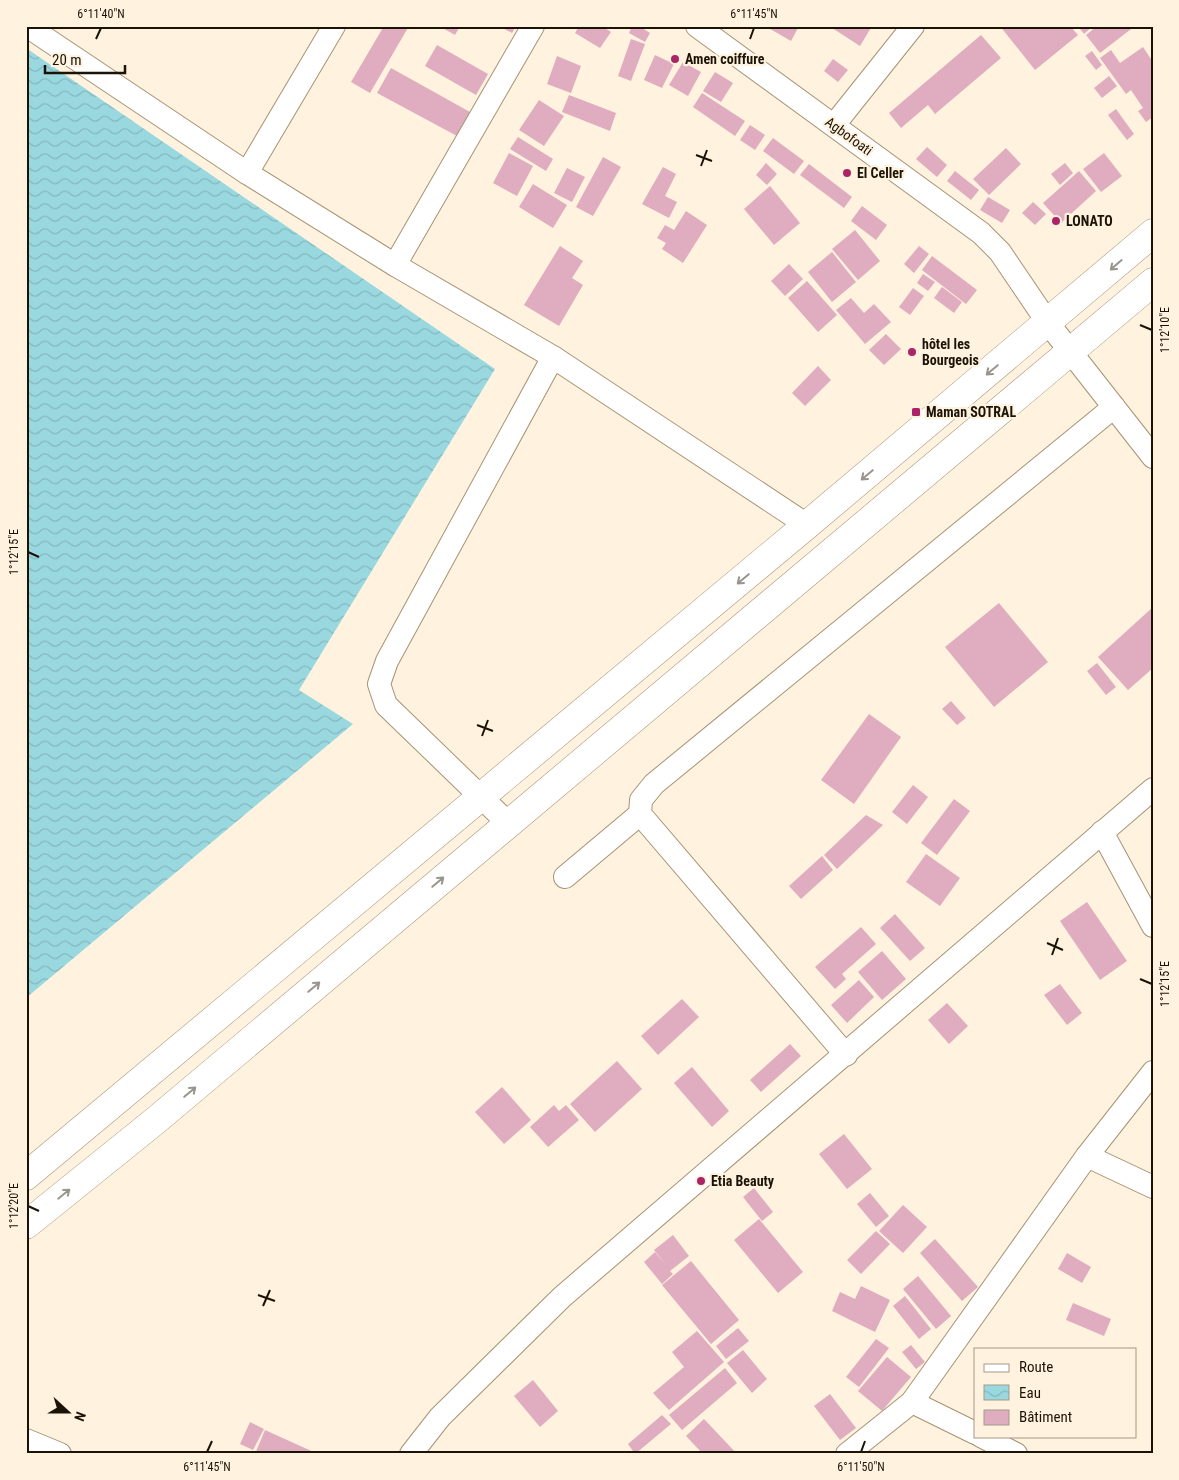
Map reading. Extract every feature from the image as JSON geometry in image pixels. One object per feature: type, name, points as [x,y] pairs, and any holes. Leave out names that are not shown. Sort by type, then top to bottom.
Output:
[{"type":"main road","points":[[26,1176],[483,797],[1153,233]]},
{"type":"main road","points":[[26,1225],[155,1121],[508,822],[1153,282]]},
{"type":"street","points":[[27,26],[55,34],[247,173],[395,265],[553,358],[807,525]]},
{"type":"street","points":[[247,173],[334,26]]},
{"type":"street","points":[[395,265],[533,26]]},
{"type":"street","name":"Agbofoati","points":[[697,26],[721,33],[834,124],[981,233],[1000,252],[1048,323],[1153,457]]},
{"type":"street","points":[[834,124],[912,26]]},
{"type":"street","points":[[508,822],[386,705],[379,684],[387,661],[553,358]]},
{"type":"street","points":[[565,877],[640,814],[642,800],[654,784],[1114,407]]},
{"type":"street","points":[[411,1454],[440,1417],[562,1297],[846,1055],[1153,789]]},
{"type":"street","points":[[640,814],[846,1055]]},
{"type":"street","points":[[1102,832],[1153,926]]},
{"type":"street","points":[[847,1454],[912,1402],[1088,1156],[1153,1072]]},
{"type":"street","points":[[1088,1156],[1153,1187]]},
{"type":"street","points":[[912,1402],[974,1433]]},
{"type":"street","points":[[985,1438],[1016,1454]]},
{"type":"street","points":[[26,1440],[60,1454]]},
{"type":"water","points":[[26,48],[495,369],[299,690],[353,724],[26,998]]},
{"type":"building","points":[[384,26],[409,26],[370,93],[351,82]]},
{"type":"building","points":[[439,26],[460,26],[455,35]]},
{"type":"building","points":[[499,26],[516,26],[512,33]]},
{"type":"building","points":[[579,26],[602,26],[611,32],[600,48],[575,33]]},
{"type":"building","points":[[632,26],[639,26],[650,33],[645,42],[629,33]]},
{"type":"building","points":[[765,26],[799,26],[791,41]]},
{"type":"building","points":[[829,26],[872,26],[860,46]]},
{"type":"building","points":[[1000,26],[1070,26],[1078,35],[1035,70]]},
{"type":"building","points":[[1078,26],[1093,26],[1084,34]]},
{"type":"building","points":[[1097,26],[1135,26],[1100,53],[1086,35]]},
{"type":"building","points":[[981,35],[1001,58],[935,114],[928,105],[901,128],[889,113]]},
{"type":"building","points":[[631,39],[645,44],[631,81],[618,76]]},
{"type":"building","points":[[437,45],[488,74],[476,95],[425,66]]},
{"type":"building","points":[[1143,47],[1153,62],[1153,117],[1146,122],[1138,111],[1143,108],[1131,90],[1126,94],[1100,58],[1111,50],[1120,63]]},
{"type":"building","points":[[1092,51],[1102,65],[1096,70],[1085,56]]},
{"type":"building","points":[[655,55],[674,64],[662,88],[644,80]]},
{"type":"building","points":[[557,56],[581,66],[571,93],[547,84]]},
{"type":"building","points":[[833,59],[848,70],[838,82],[824,71]]},
{"type":"building","points":[[683,62],[701,72],[688,96],[669,85]]},
{"type":"building","points":[[391,68],[470,112],[457,136],[377,93]]},
{"type":"building","points":[[715,72],[733,83],[721,102],[703,91]]},
{"type":"building","points":[[1109,76],[1117,86],[1102,98],[1094,88]]},
{"type":"building","points":[[702,93],[745,121],[735,136],[693,107]]},
{"type":"building","points":[[569,95],[616,113],[610,131],[562,112]]},
{"type":"building","points":[[539,100],[564,116],[544,146],[519,130]]},
{"type":"building","points":[[1116,109],[1134,134],[1127,140],[1108,115]]},
{"type":"building","points":[[750,125],[765,135],[755,150],[740,140]]},
{"type":"building","points":[[518,137],[553,159],[546,171],[510,149]]},
{"type":"building","points":[[773,138],[804,161],[794,174],[763,151]]},
{"type":"building","points":[[927,147],[947,165],[937,177],[916,159]]},
{"type":"building","points":[[1006,148],[1021,164],[989,195],[973,179]]},
{"type":"building","points":[[509,153],[533,166],[517,196],[493,183]]},
{"type":"building","points":[[1104,153],[1122,176],[1101,192],[1083,169]]},
{"type":"building","points":[[603,157],[621,167],[593,216],[576,207]]},
{"type":"building","points":[[766,163],[777,174],[767,185],[756,175]]},
{"type":"building","points":[[1065,163],[1073,173],[1060,185],[1051,174]]},
{"type":"building","points":[[809,164],[852,197],[844,208],[800,175]]},
{"type":"building","points":[[663,167],[676,174],[665,196],[677,202],[669,218],[642,204]]},
{"type":"building","points":[[567,168],[585,177],[572,202],[554,193]]},
{"type":"building","points":[[955,171],[979,190],[971,200],[947,181]]},
{"type":"building","points":[[1079,171],[1096,191],[1061,223],[1043,203]]},
{"type":"building","points":[[533,184],[567,205],[553,228],[519,207]]},
{"type":"building","points":[[770,186],[800,223],[774,245],[744,209]]},
{"type":"building","points":[[988,197],[1010,210],[1002,223],[980,210]]},
{"type":"building","points":[[1033,202],[1046,214],[1035,225],[1022,213]]},
{"type":"building","points":[[862,206],[887,225],[876,240],[851,221]]},
{"type":"building","points":[[686,211],[707,225],[683,263],[662,249],[666,243],[657,238],[665,225],[674,230]]},
{"type":"building","points":[[855,230],[880,261],[858,280],[832,249]]},
{"type":"building","points":[[560,246],[583,261],[572,278],[583,285],[559,326],[524,305]]},
{"type":"building","points":[[919,246],[929,254],[914,273],[904,264]]},
{"type":"building","points":[[832,252],[856,282],[832,302],[808,272]]},
{"type":"building","points":[[932,256],[977,290],[966,304],[922,270]]},
{"type":"building","points":[[789,264],[803,279],[785,296],[771,281]]},
{"type":"building","points":[[923,274],[935,282],[928,291],[917,283]]},
{"type":"building","points":[[807,281],[837,315],[818,332],[788,298]]},
{"type":"building","points":[[942,287],[962,302],[954,313],[934,298]]},
{"type":"building","points":[[913,288],[924,296],[910,315],[899,307]]},
{"type":"building","points":[[851,298],[864,313],[874,304],[891,322],[865,344],[836,310]]},
{"type":"building","points":[[886,334],[901,349],[884,365],[869,350]]},
{"type":"building","points":[[818,366],[831,380],[805,406],[792,393]]},
{"type":"building","points":[[999,603],[1048,662],[994,707],[945,647]]},
{"type":"building","points":[[1153,607],[1153,668],[1128,690],[1098,657]]},
{"type":"building","points":[[1097,663],[1116,687],[1106,695],[1087,671]]},
{"type":"building","points":[[951,701],[966,718],[957,725],[942,709]]},
{"type":"building","points":[[869,714],[901,737],[854,804],[821,780]]},
{"type":"building","points":[[913,785],[928,797],[907,824],[892,812]]},
{"type":"building","points":[[954,799],[970,811],[937,855],[921,843]]},
{"type":"building","points":[[866,815],[883,825],[837,869],[824,855]]},
{"type":"building","points":[[926,854],[960,878],[940,906],[906,882]]},
{"type":"building","points":[[822,856],[833,870],[801,899],[789,886]]},
{"type":"building","points":[[1087,902],[1127,961],[1100,980],[1060,921]]},
{"type":"building","points":[[895,914],[925,948],[910,961],[880,928]]},
{"type":"building","points":[[861,927],[876,944],[842,974],[846,979],[835,989],[815,967]]},
{"type":"building","points":[[882,951],[906,979],[882,1000],[858,972]]},
{"type":"building","points":[[859,980],[874,997],[847,1023],[831,1005]]},
{"type":"building","points":[[1060,984],[1082,1013],[1067,1025],[1044,995]]},
{"type":"building","points":[[682,999],[699,1017],[658,1055],[641,1036]]},
{"type":"building","points":[[947,1003],[968,1026],[949,1044],[928,1020]]},
{"type":"building","points":[[790,1044],[801,1056],[761,1092],[750,1080]]},
{"type":"building","points":[[617,1061],[642,1089],[595,1132],[570,1104]]},
{"type":"building","points":[[692,1067],[729,1111],[712,1127],[674,1083]]},
{"type":"building","points":[[502,1087],[531,1120],[504,1144],[475,1112]]},
{"type":"building","points":[[554,1105],[559,1111],[566,1105],[579,1120],[548,1147],[530,1127]]},
{"type":"building","points":[[844,1134],[872,1169],[847,1189],[819,1154]]},
{"type":"building","points":[[754,1188],[773,1212],[762,1221],[743,1197]]},
{"type":"building","points":[[870,1193],[889,1216],[876,1227],[857,1204]]},
{"type":"building","points":[[903,1205],[927,1227],[903,1253],[879,1231]]},
{"type":"building","points":[[759,1219],[803,1272],[778,1293],[734,1240]]},
{"type":"building","points":[[876,1231],[890,1244],[861,1274],[847,1260]]},
{"type":"building","points":[[673,1235],[689,1256],[670,1271],[673,1274],[662,1284],[644,1262],[655,1252],[667,1266],[654,1250]]},
{"type":"building","points":[[935,1239],[978,1287],[962,1301],[920,1253]]},
{"type":"building","points":[[1067,1253],[1091,1267],[1082,1283],[1058,1269]]},
{"type":"building","points":[[691,1261],[739,1320],[711,1344],[662,1285]]},
{"type":"building","points":[[918,1276],[951,1316],[936,1329],[903,1289]]},
{"type":"building","points":[[861,1286],[890,1300],[875,1332],[832,1311],[840,1292],[855,1299]]},
{"type":"building","points":[[905,1296],[931,1329],[919,1339],[893,1306]]},
{"type":"building","points":[[1073,1303],[1111,1319],[1104,1336],[1066,1320]]},
{"type":"building","points":[[738,1328],[749,1341],[726,1359],[716,1346]]},
{"type":"building","points":[[697,1331],[724,1362],[669,1410],[653,1393],[684,1367],[672,1352]]},
{"type":"building","points":[[876,1339],[889,1348],[859,1387],[846,1377]]},
{"type":"building","points":[[911,1345],[925,1362],[916,1369],[902,1352]]},
{"type":"building","points":[[743,1350],[767,1379],[752,1393],[727,1363]]},
{"type":"building","points":[[887,1357],[911,1377],[882,1411],[858,1391]]},
{"type":"building","points":[[725,1368],[737,1383],[682,1430],[669,1415]]},
{"type":"building","points":[[533,1380],[558,1411],[540,1427],[514,1396]]},
{"type":"building","points":[[830,1394],[856,1428],[840,1440],[814,1406]]},
{"type":"building","points":[[662,1415],[671,1424],[635,1454],[628,1444]]},
{"type":"building","points":[[704,1419],[737,1454],[703,1454],[686,1436]]},
{"type":"building","points":[[250,1422],[264,1429],[253,1450],[240,1444]]},
{"type":"building","points":[[265,1430],[318,1454],[255,1454]]},
{"type":"place","name":"Amen coiffure","points":[[675,59]]},
{"type":"place","name":"El Celler","points":[[847,173]]},
{"type":"place","name":"LONATO","points":[[1056,221]]},
{"type":"place","name":"hôtel les Bourgeois","points":[[912,352]]},
{"type":"place","name":"Maman SOTRAL","points":[[916,412]]},
{"type":"place","name":"Etia Beauty","points":[[701,1181]]}]
